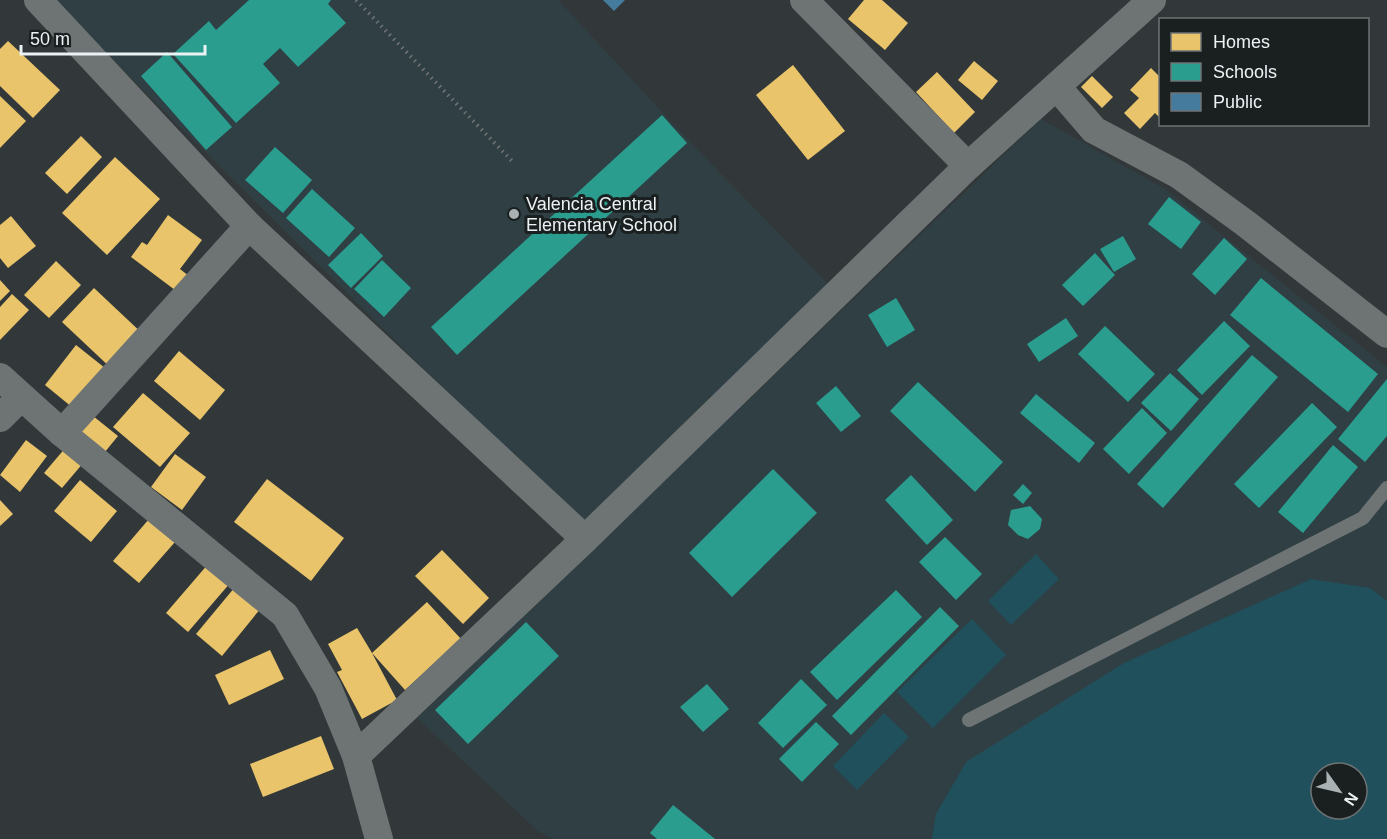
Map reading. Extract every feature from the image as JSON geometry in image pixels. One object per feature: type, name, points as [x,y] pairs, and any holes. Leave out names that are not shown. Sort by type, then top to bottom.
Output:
[{"type":"street","points":[[38,0],[249,226],[585,539]]},
{"type":"street","points":[[804,0],[968,165]]},
{"type":"street","points":[[356,756],[585,539],[968,165],[1152,0]]},
{"type":"street","points":[[1057,87],[1094,130],[1179,175],[1245,223],[1387,334]]},
{"type":"street","points":[[62,433],[249,226]]},
{"type":"street","points":[[0,377],[62,433],[285,615],[328,688],[356,756],[379,839]]},
{"type":"street","points":[[0,418],[21,397]]},
{"type":"lane","points":[[969,720],[1363,518],[1387,488]]},
{"type":"path","points":[[356,0],[513,162]]},
{"type":"shaded area","name":"Valencia Central Elementary School","points":[[52,0],[558,0],[689,141],[831,287],[585,529]]},
{"type":"shaded area","points":[[1041,119],[1165,189],[1387,367],[1387,839],[553,839],[538,831],[417,718]]},
{"type":"shaded area","points":[[1036,554],[1059,579],[1011,625],[988,601]]},
{"type":"shaded area","points":[[1311,579],[1370,588],[1387,601],[1387,839],[932,839],[936,814],[966,762],[1124,663]]},
{"type":"shaded area","points":[[972,619],[1006,655],[933,728],[897,692]]},
{"type":"shaded area","points":[[884,713],[909,737],[857,790],[833,766]]},
{"type":"building: Homes","points":[[864,0],[882,0],[908,23],[885,50],[848,19]]},
{"type":"building: Homes","points":[[8,41],[60,90],[33,118],[0,86],[0,49]]},
{"type":"building: Homes","points":[[974,61],[998,81],[982,100],[958,80]]},
{"type":"building: Homes","points":[[793,65],[845,131],[808,160],[756,95]]},
{"type":"building: Homes","points":[[1151,68],[1159,76],[1159,117],[1155,113],[1140,129],[1124,113],[1139,98],[1130,90]]},
{"type":"building: Homes","points":[[937,72],[975,112],[954,133],[916,92]]},
{"type":"building: Homes","points":[[1092,76],[1113,97],[1102,108],[1081,87]]},
{"type":"building: Homes","points":[[0,96],[26,121],[0,148]]},
{"type":"building: Homes","points":[[81,136],[102,157],[67,194],[45,173]]},
{"type":"building: Homes","points":[[115,157],[160,199],[107,255],[62,213]]},
{"type":"building: Homes","points":[[168,215],[202,240],[180,269],[194,280],[183,296],[131,257],[142,242],[147,245]]},
{"type":"building: Homes","points":[[11,216],[36,246],[8,268],[0,258],[0,225]]},
{"type":"building: Homes","points":[[56,261],[81,285],[49,318],[24,295]]},
{"type":"building: Homes","points":[[0,280],[10,291],[0,301]]},
{"type":"building: Homes","points":[[94,288],[145,336],[113,370],[62,322]]},
{"type":"building: Homes","points":[[12,294],[29,310],[0,340],[0,307]]},
{"type":"building: Homes","points":[[76,345],[105,368],[73,408],[45,385]]},
{"type":"building: Homes","points":[[179,351],[225,390],[200,420],[154,381]]},
{"type":"building: Homes","points":[[143,393],[190,433],[160,467],[113,427]]},
{"type":"building: Homes","points":[[93,416],[118,436],[100,458],[74,438]]},
{"type":"building: Homes","points":[[26,440],[47,456],[20,492],[0,475]]},
{"type":"building: Homes","points":[[67,446],[84,462],[62,488],[44,473]]},
{"type":"building: Homes","points":[[175,454],[206,477],[182,510],[151,487]]},
{"type":"building: Homes","points":[[267,479],[344,538],[311,581],[234,522]]},
{"type":"building: Homes","points":[[80,480],[117,511],[91,542],[54,511]]},
{"type":"building: Homes","points":[[0,500],[13,514],[0,526]]},
{"type":"building: Homes","points":[[149,519],[175,542],[139,583],[113,561]]},
{"type":"building: Homes","points":[[442,550],[489,598],[463,624],[415,576]]},
{"type":"building: Homes","points":[[209,563],[231,582],[188,632],[166,613]]},
{"type":"building: Homes","points":[[235,587],[261,608],[222,656],[196,634]]},
{"type":"building: Homes","points":[[427,602],[461,639],[405,690],[372,653]]},
{"type":"building: Homes","points":[[357,628],[397,700],[362,719],[337,672],[342,670],[328,644]]},
{"type":"building: Homes","points":[[270,650],[284,679],[229,705],[215,675]]},
{"type":"building: Homes","points":[[321,736],[334,769],[263,797],[250,764]]},
{"type":"building: Schools","points":[[249,0],[331,0],[328,4],[346,23],[298,67],[280,48],[263,64],[280,83],[236,123],[173,54],[209,21],[216,30]]},
{"type":"building: Schools","points":[[167,52],[232,127],[206,150],[141,76]]},
{"type":"building: Schools","points":[[662,115],[687,143],[457,355],[431,327]]},
{"type":"building: Schools","points":[[275,147],[312,180],[283,213],[245,180]]},
{"type":"building: Schools","points":[[312,189],[355,228],[329,257],[286,218]]},
{"type":"building: Schools","points":[[1169,197],[1201,222],[1181,249],[1148,224]]},
{"type":"building: Schools","points":[[361,233],[383,256],[351,288],[328,265]]},
{"type":"building: Schools","points":[[1123,236],[1136,259],[1114,272],[1100,249]]},
{"type":"building: Schools","points":[[1224,238],[1247,259],[1215,295],[1192,274]]},
{"type":"building: Schools","points":[[1095,253],[1115,275],[1083,306],[1062,285]]},
{"type":"building: Schools","points":[[382,260],[411,288],[384,317],[354,289]]},
{"type":"building: Schools","points":[[1261,278],[1378,374],[1348,412],[1230,315]]},
{"type":"building: Schools","points":[[896,298],[915,330],[887,347],[868,315]]},
{"type":"building: Schools","points":[[1066,318],[1078,336],[1039,362],[1027,344]]},
{"type":"building: Schools","points":[[1224,321],[1250,346],[1202,395],[1177,370]]},
{"type":"building: Schools","points":[[1105,326],[1155,374],[1128,402],[1078,354]]},
{"type":"building: Schools","points":[[1252,355],[1278,377],[1163,508],[1137,484]]},
{"type":"building: Schools","points":[[1170,373],[1199,399],[1171,431],[1141,403]]},
{"type":"building: Schools","points":[[1387,379],[1387,436],[1365,462],[1338,439]]},
{"type":"building: Schools","points":[[918,382],[1003,462],[975,492],[890,411]]},
{"type":"building: Schools","points":[[836,386],[861,416],[841,432],[816,403]]},
{"type":"building: Schools","points":[[1036,394],[1095,443],[1079,463],[1020,413]]},
{"type":"building: Schools","points":[[1312,403],[1337,427],[1259,508],[1234,484]]},
{"type":"building: Schools","points":[[1142,408],[1167,433],[1129,474],[1103,449]]},
{"type":"building: Schools","points":[[1333,445],[1358,467],[1303,533],[1278,512]]},
{"type":"building: Schools","points":[[773,469],[817,513],[732,597],[689,553]]},
{"type":"building: Schools","points":[[911,475],[953,520],[927,545],[885,500]]},
{"type":"building: Schools","points":[[1023,484],[1032,493],[1023,504],[1013,495]]},
{"type":"building: Schools","points":[[1030,506],[1042,519],[1040,529],[1028,539],[1018,535],[1008,525],[1011,510]]},
{"type":"building: Schools","points":[[945,537],[982,574],[956,600],[919,562]]},
{"type":"building: Schools","points":[[896,590],[922,617],[837,700],[810,672]]},
{"type":"building: Schools","points":[[940,607],[959,626],[851,735],[832,716]]},
{"type":"building: Schools","points":[[526,622],[559,656],[468,744],[435,710]]},
{"type":"building: Schools","points":[[801,679],[827,705],[783,748],[758,723]]},
{"type":"building: Schools","points":[[707,684],[729,709],[703,732],[680,707]]},
{"type":"building: Schools","points":[[816,722],[839,744],[802,782],[779,759]]},
{"type":"building: Schools","points":[[673,805],[715,839],[657,839],[650,833]]},
{"type":"building: Public","points":[[603,0],[625,0],[614,11]]},
{"type":"place","name":"Valencia Central Elementary School","points":[[514,214]]}]
